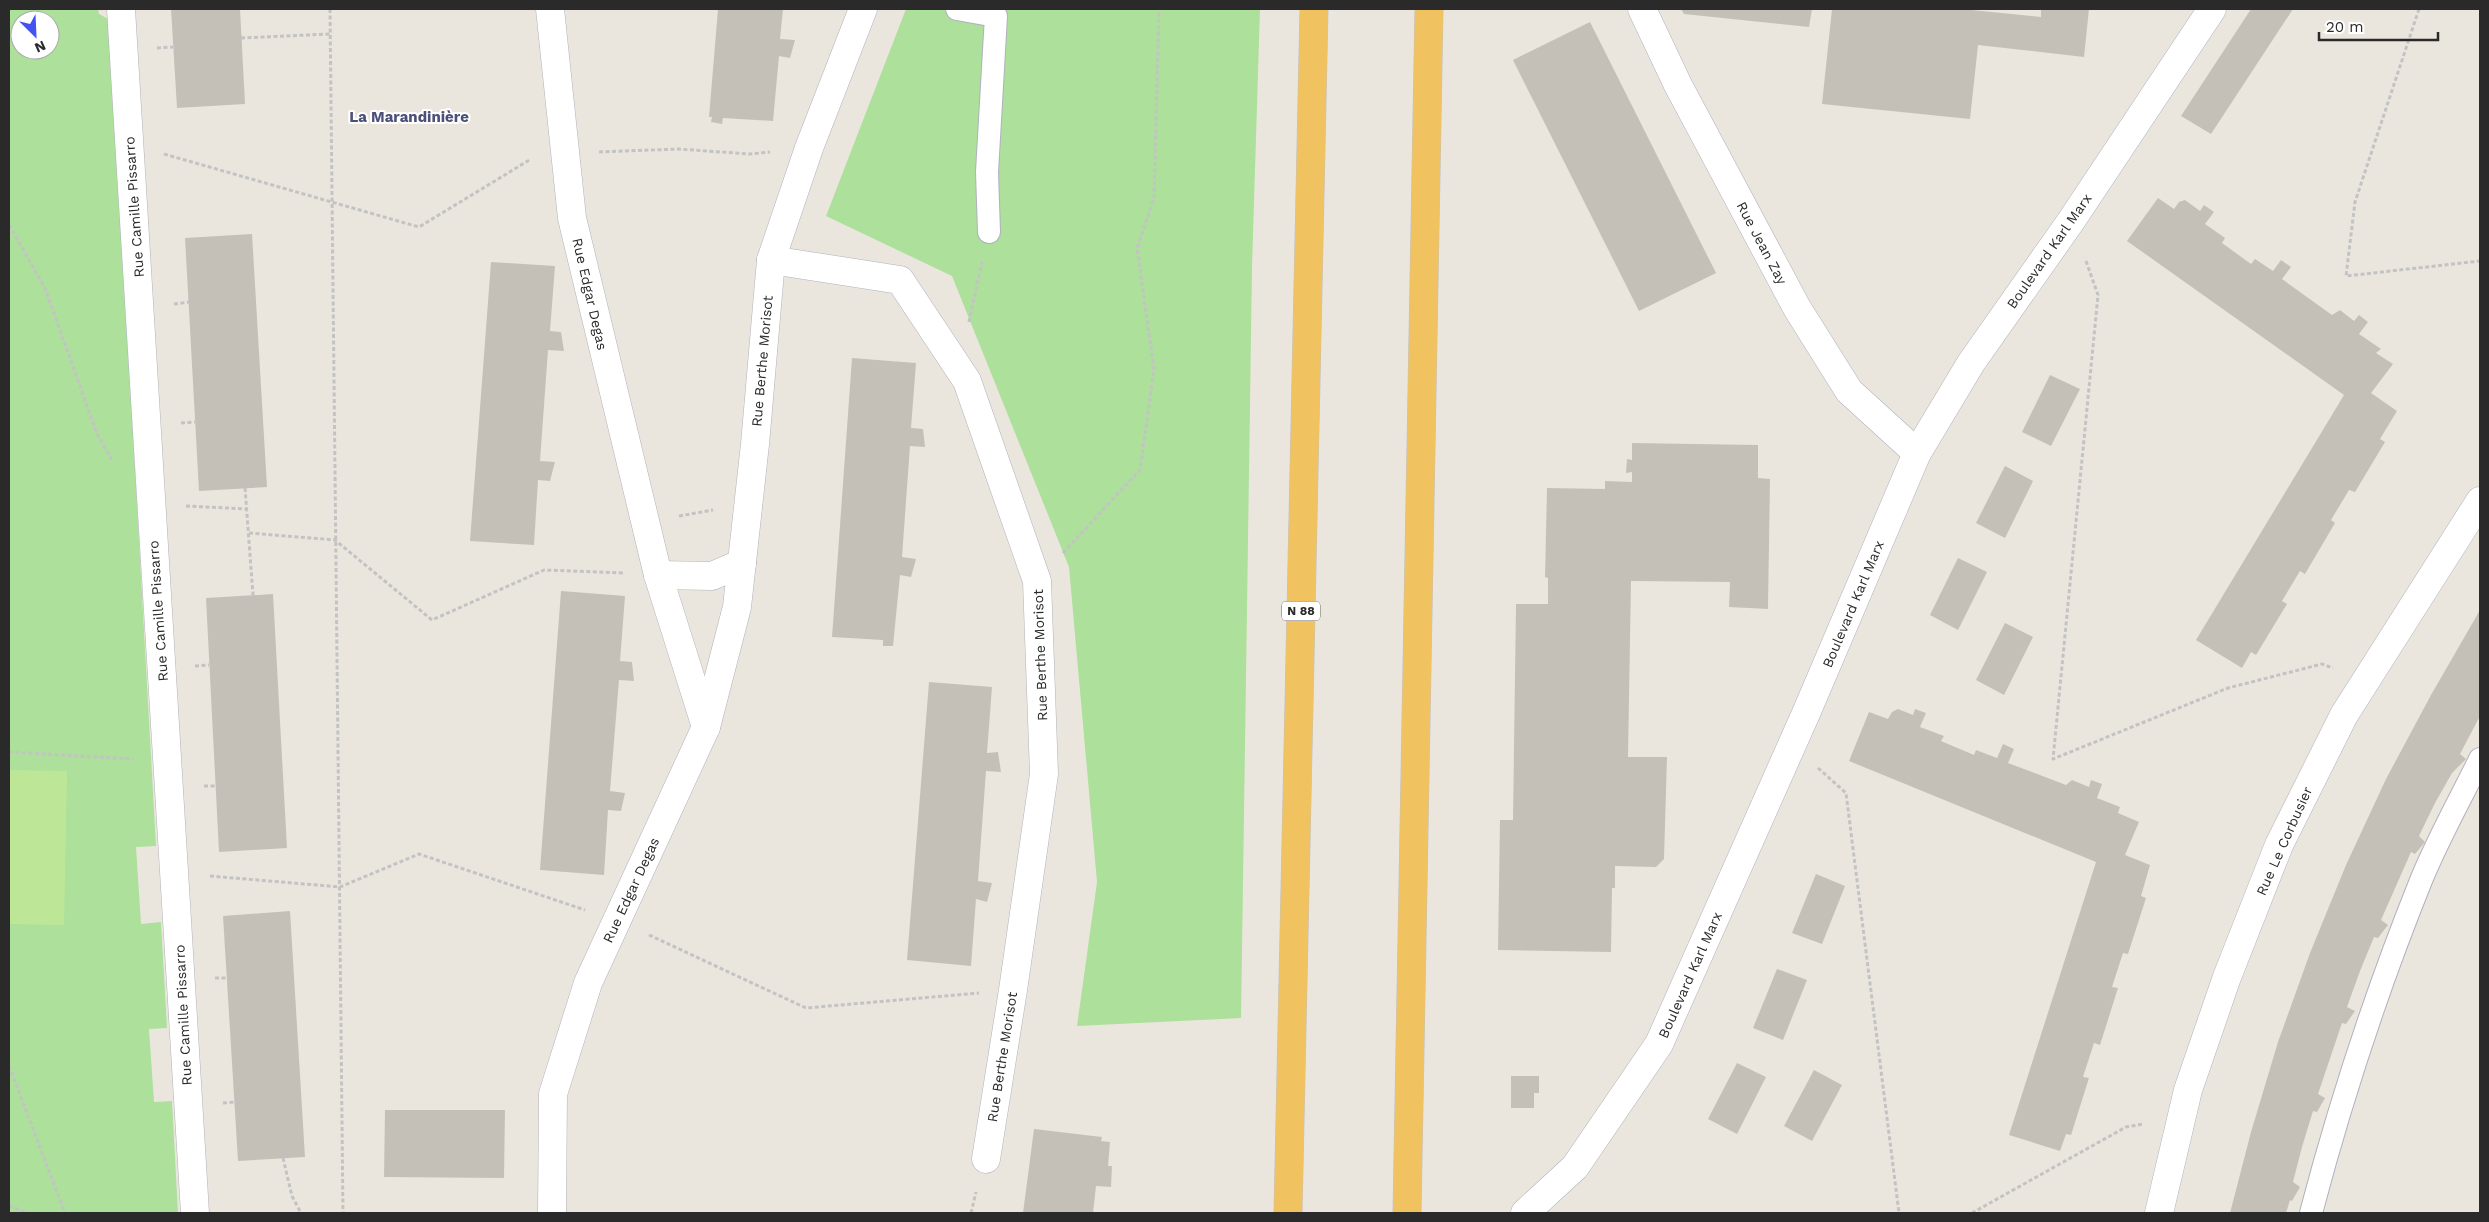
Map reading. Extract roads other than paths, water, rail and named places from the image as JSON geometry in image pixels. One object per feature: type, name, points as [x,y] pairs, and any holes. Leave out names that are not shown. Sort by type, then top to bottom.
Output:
[{"type":"highway","name":"N 88","points":[[1288,1213],[1314,9]]},
{"type":"highway","points":[[1407,1211],[1429,9]]},
{"type":"street","name":"Rue Camille Pissarro","points":[[121,9],[195,1213]]},
{"type":"street","name":"Rue Edgar Degas","points":[[550,9],[572,218],[658,575],[706,727],[588,983],[553,1094],[552,1213]]},
{"type":"street","name":"Rue Berthe Morisot","points":[[706,727],[737,607],[771,260],[810,148],[863,9]]},
{"type":"street","name":"Rue Jean Zay","points":[[1642,9],[1678,85],[1797,308],[1849,391],[1917,453]]},
{"type":"street","name":"Boulevard Karl Marx","points":[[1526,1213],[1575,1167],[1659,1044],[1917,453],[1970,363],[2071,221],[2212,9]]},
{"type":"street","name":"Rue Berthe Morisot","points":[[771,260],[900,280],[967,381],[1037,581],[1044,774],[1013,990],[986,1159]]},
{"type":"street","name":"Rue Le Corbusier","points":[[2160,1213],[2188,1090],[2227,977],[2279,846],[2344,715],[2480,501]]},
{"type":"street","points":[[658,575],[712,576],[742,563]]},
{"type":"lane","points":[[957,9],[996,16],[987,172],[989,232]]},
{"type":"lane","points":[[2311,1213],[2337,1116],[2378,995],[2423,877],[2480,758]]},
{"type":"district","name":"La Marandinière","points":[[409,117]]}]
